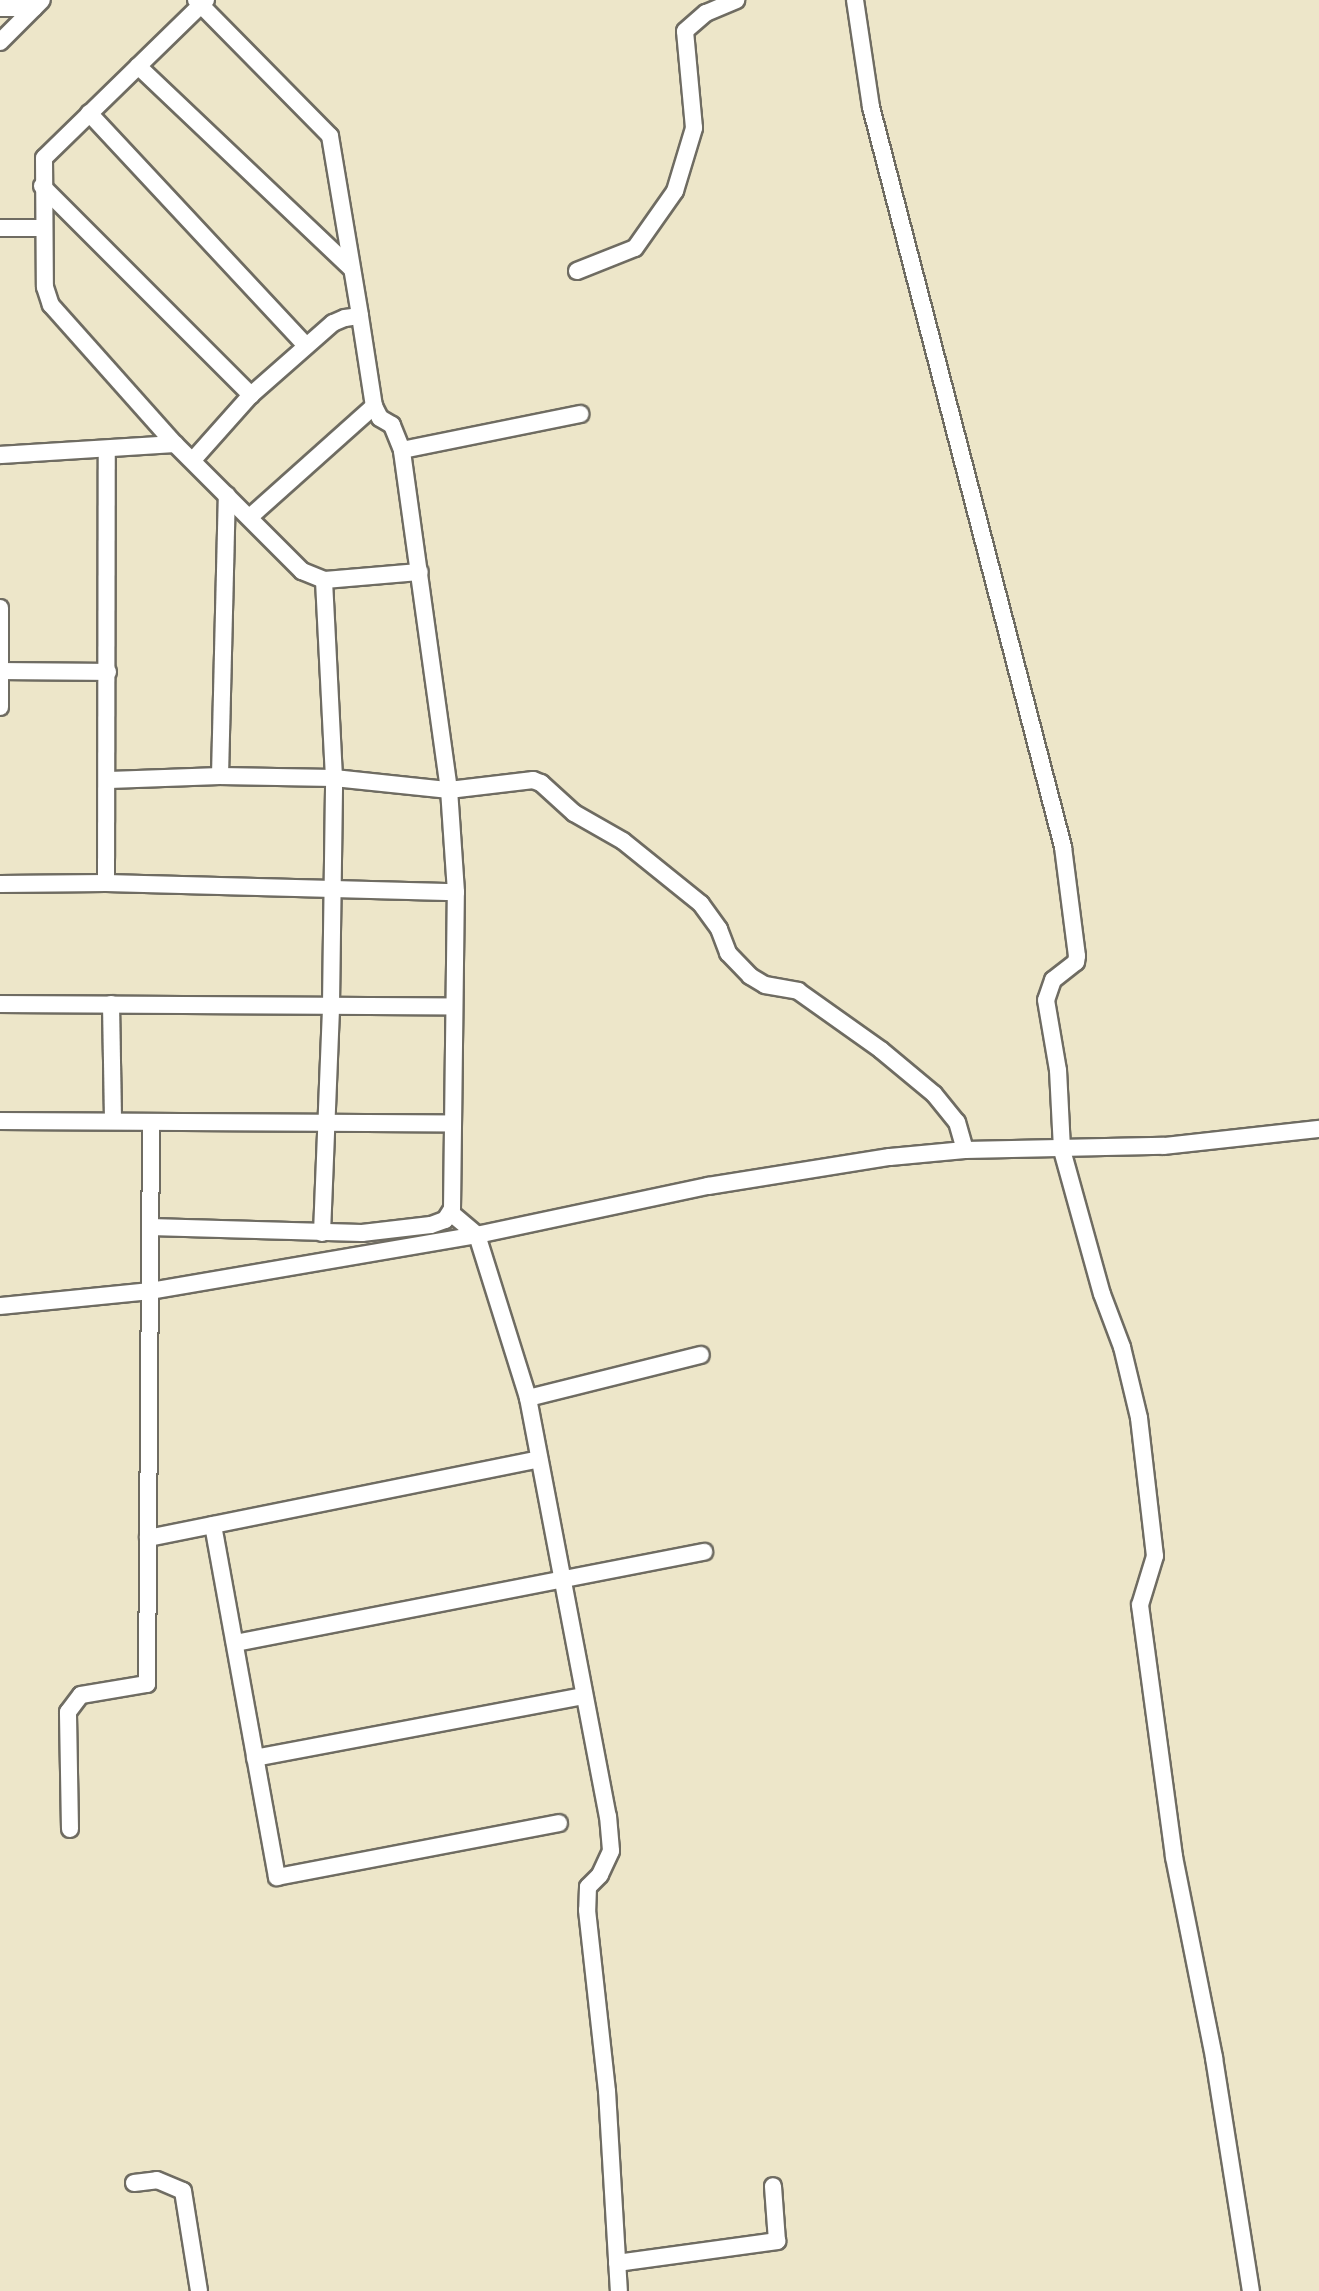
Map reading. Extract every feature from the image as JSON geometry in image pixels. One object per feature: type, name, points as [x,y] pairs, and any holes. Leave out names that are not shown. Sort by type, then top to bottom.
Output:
[{"type":"street","points":[[577,271],[635,248],[675,191],[694,128],[685,31],[706,13],[736,0]]},
{"type":"street","points":[[855,0],[871,107],[1063,847],[1077,956],[1076,962],[1053,980],[1046,1000],[1058,1070],[1062,1150],[1102,1294],[1122,1347],[1139,1418],[1155,1556],[1140,1605],[1174,1857],[1214,2058],[1251,2291]]},
{"type":"street","points":[[150,1227],[322,1233],[415,1229],[441,1222],[451,1213],[450,1123],[456,892],[449,790],[420,572],[402,450],[392,425],[380,418],[374,406],[330,136],[201,2],[44,158],[42,228],[45,287],[51,305],[175,444],[293,563],[310,576],[324,580],[420,572]]},
{"type":"street","points":[[0,8],[38,4]]},
{"type":"street","points":[[0,42],[38,4]]},
{"type":"street","points":[[138,66],[351,268]]},
{"type":"street","points":[[89,113],[306,346]]},
{"type":"street","points":[[42,186],[251,395]]},
{"type":"street","points":[[0,228],[42,228]]},
{"type":"street","points":[[193,460],[251,395],[306,346],[333,323],[360,316]]},
{"type":"street","points":[[250,517],[374,406]]},
{"type":"street","points":[[402,450],[580,414]]},
{"type":"street","points":[[0,455],[175,444]]},
{"type":"street","points":[[106,883],[109,780],[107,449]]},
{"type":"street","points":[[220,776],[227,495]]},
{"type":"street","points":[[322,1233],[331,1004],[334,778],[324,580]]},
{"type":"street","points":[[0,608],[0,707]]},
{"type":"street","points":[[0,671],[108,672]]},
{"type":"street","points":[[109,780],[220,776],[334,778],[449,790],[533,780],[541,783],[574,813],[623,841],[701,904],[719,929],[728,953],[750,976],[765,985],[798,991],[881,1050],[934,1094],[957,1122],[965,1150]]},
{"type":"street","points":[[0,884],[106,883],[456,892]]},
{"type":"street","points":[[0,1004],[453,1006]]},
{"type":"street","points":[[111,1004],[113,1121]]},
{"type":"street","points":[[0,1121],[326,1125],[450,1123]]},
{"type":"street","points":[[70,1829],[68,1712],[81,1695],[147,1684],[151,1124]]},
{"type":"street","points":[[0,1306],[150,1291],[477,1235],[708,1186],[890,1157],[965,1150],[1164,1146],[1319,1129]]},
{"type":"street","points":[[451,1213],[477,1235],[528,1398],[608,1816],[611,1851],[600,1875],[588,1887],[587,1910],[607,2091],[619,2291]]},
{"type":"street","points":[[528,1398],[701,1355]]},
{"type":"street","points":[[148,1538],[539,1459]]},
{"type":"street","points":[[213,1525],[277,1877],[559,1823]]},
{"type":"street","points":[[235,1643],[704,1552]]},
{"type":"street","points":[[255,1758],[584,1696]]},
{"type":"street","points":[[134,2183],[157,2180],[183,2191],[199,2291]]},
{"type":"street","points":[[617,2263],[777,2241],[773,2186]]}]
